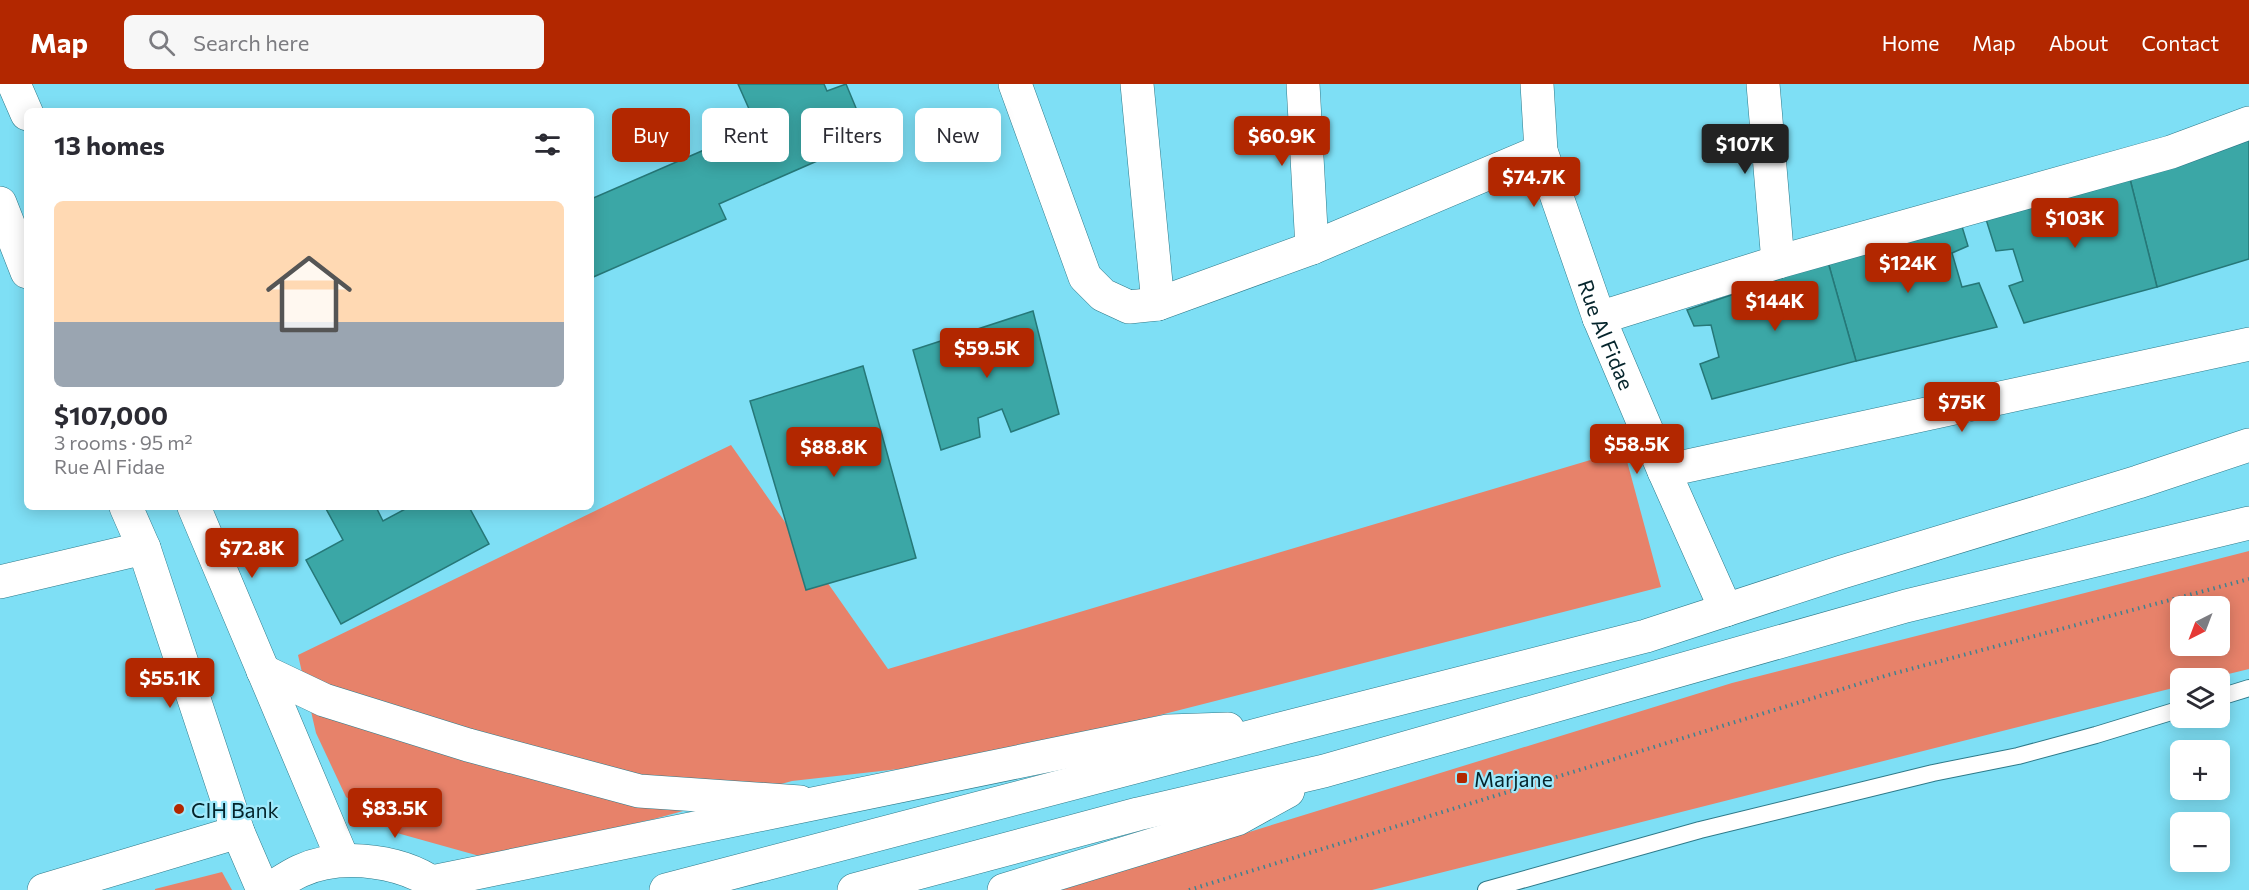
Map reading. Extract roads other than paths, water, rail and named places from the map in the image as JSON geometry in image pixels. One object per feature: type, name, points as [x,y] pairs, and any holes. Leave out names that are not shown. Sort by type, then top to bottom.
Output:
[{"type":"main road","points":[[1015,84],[1085,277],[1103,295],[1129,307],[1158,304],[1312,248],[1541,151]]},
{"type":"main road","points":[[1137,84],[1158,304]]},
{"type":"main road","points":[[1303,84],[1312,248]]},
{"type":"main road","name":"Rue Al Fidae","points":[[1537,84],[1541,151],[1599,318],[1726,610]]},
{"type":"main road","points":[[1763,84],[1778,262]]},
{"type":"main road","points":[[1599,318],[1778,262],[2170,152],[2249,123]]},
{"type":"main road","points":[[0,203],[24,264]]},
{"type":"main road","points":[[1664,471],[2249,344]]},
{"type":"main road","points":[[666,890],[1646,636],[1842,572],[2138,482],[2249,445]]},
{"type":"main road","points":[[127,510],[144,548],[238,832],[266,890],[301,870],[343,860],[389,864],[437,886],[1168,731],[1284,728]]},
{"type":"main road","points":[[195,510],[343,860]]},
{"type":"main road","points":[[854,890],[1138,814],[1324,771],[1906,606],[2249,523]]},
{"type":"main road","points":[[0,582],[144,548]]},
{"type":"main road","points":[[264,671],[324,700],[468,745],[639,791],[821,803]]},
{"type":"main road","points":[[1004,890],[1237,819],[1324,771]]},
{"type":"main road","points":[[44,890],[238,832]]},
{"type":"lane","points":[[2230,694],[2249,688]]},
{"type":"lane","points":[[1486,890],[1700,830],[1933,773],[2018,756],[2170,712]]},
{"type":"place","name":"Marjane","points":[[1462,778]]},
{"type":"place","name":"CIH Bank","points":[[179,809]]}]
